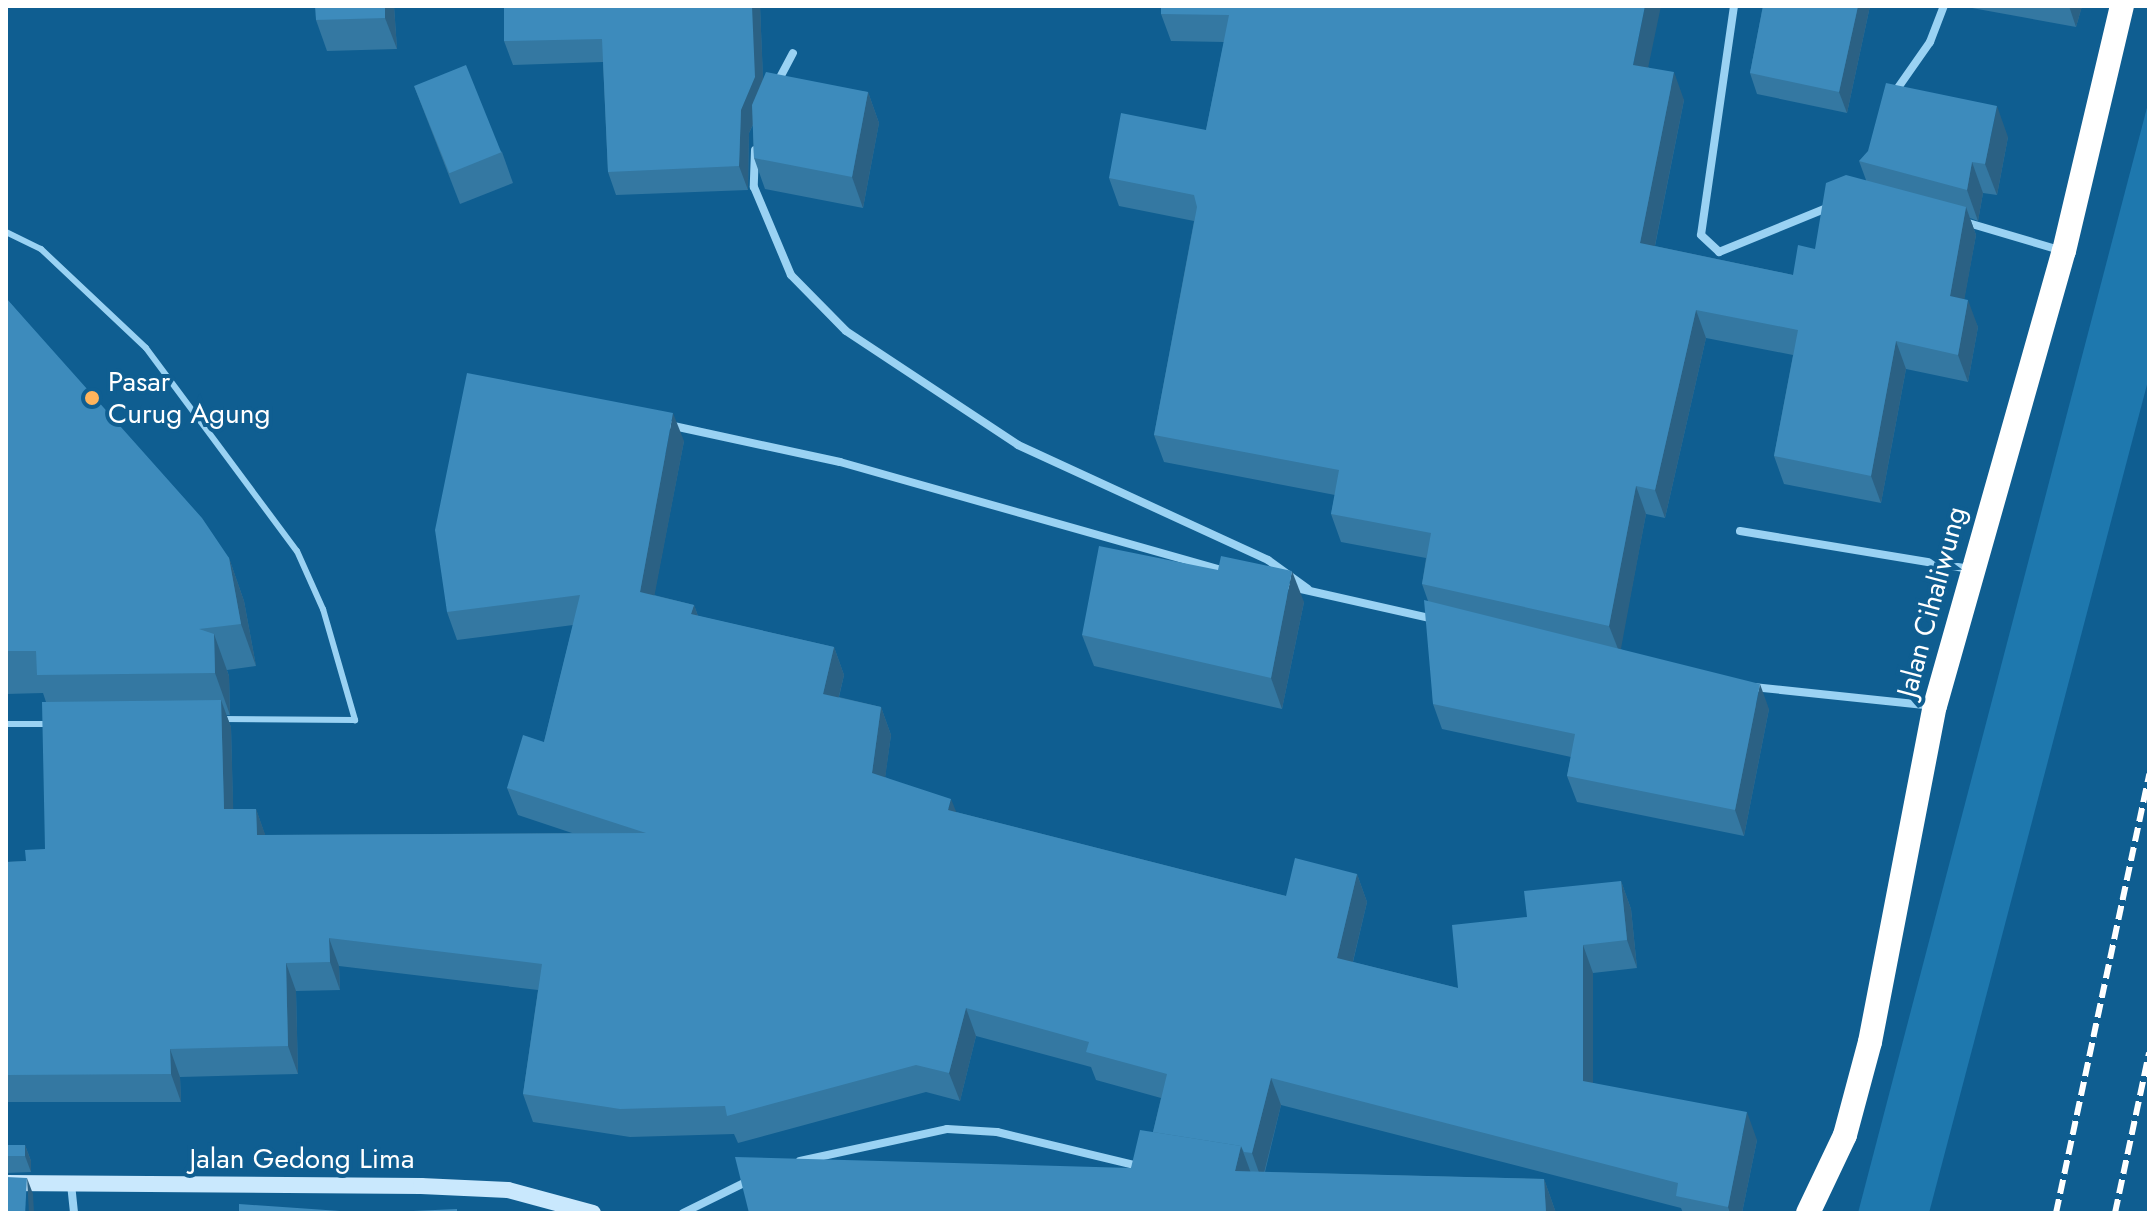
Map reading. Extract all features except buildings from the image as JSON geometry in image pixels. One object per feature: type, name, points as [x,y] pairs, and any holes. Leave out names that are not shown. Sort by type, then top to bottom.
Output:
[{"type":"highway","name":"Jalan Cihaliwung","points":[[1808,1213],[1845,1135],[1870,1042],[1935,706],[1971,569],[2064,251],[2122,6]]},
{"type":"street","points":[[1734,6],[1701,235],[1719,252],[1843,201]]},
{"type":"street","points":[[1893,99],[1944,6]]},
{"type":"street","points":[[771,95],[793,53]]},
{"type":"street","points":[[756,134],[754,187],[779,251],[802,292],[846,331],[1018,445],[1268,560],[1312,592]]},
{"type":"street","points":[[1947,217],[2064,251]]},
{"type":"street","points":[[654,422],[840,462],[1239,575]]},
{"type":"street","points":[[1740,531],[1971,569]]},
{"type":"street","points":[[1283,585],[1444,621]]},
{"type":"street","points":[[1733,684],[1935,706]]},
{"type":"street","points":[[780,1165],[947,1129],[997,1132],[1150,1169]]},
{"type":"street","points":[[683,1213],[766,1172]]},
{"type":"street","name":"Jalan Gedong Lima","points":[[6,1183],[508,1190],[593,1213]]},
{"type":"street","points":[[71,1183],[74,1213]]},
{"type":"lane","points":[[6,232],[41,249],[146,348],[297,551],[323,609],[355,720],[213,719]]},
{"type":"lane","points":[[6,724],[57,724]]},
{"type":"shaded area","points":[[2149,100],[2149,377],[1929,1213],[1858,1213]]},
{"type":"railway","points":[[2056,1213],[2149,774]]},
{"type":"railway","points":[[2115,1213],[2149,1053]]},
{"type":"place","name":"Pasar Curug Agung","points":[[92,398]]}]
